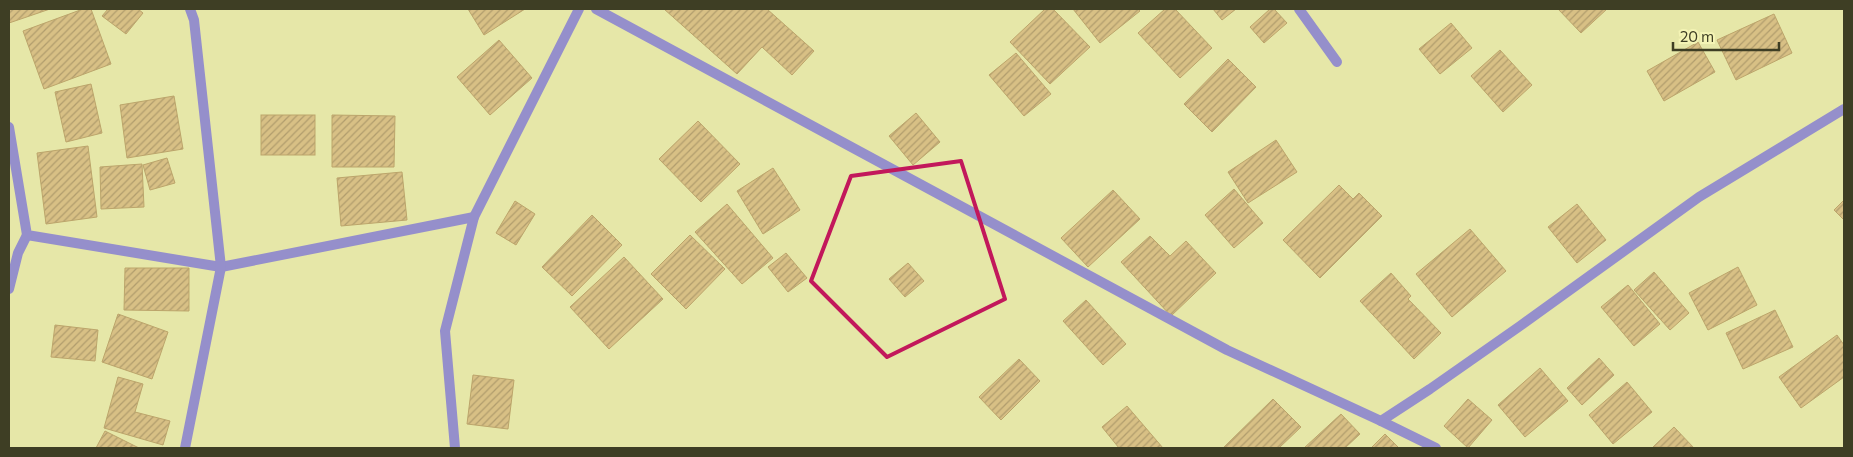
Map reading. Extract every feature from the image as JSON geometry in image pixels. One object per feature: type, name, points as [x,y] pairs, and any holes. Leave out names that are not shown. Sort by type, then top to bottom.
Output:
[{"type":"street","points":[[186,448],[221,268],[194,20],[190,9]]},
{"type":"street","points":[[455,448],[445,331],[474,217],[579,9]]},
{"type":"street","points":[[596,9],[1227,350],[1436,448]]},
{"type":"street","points":[[1299,9],[1337,62]]},
{"type":"street","points":[[1381,421],[1520,326],[1699,197],[1844,109]]},
{"type":"street","points":[[9,126],[27,235],[18,253],[9,289]]},
{"type":"street","points":[[27,235],[221,268],[474,217]]},
{"type":"highlighted area","points":[[961,161],[1005,299],[887,357],[811,281],[851,176]]},
{"type":"building","points":[[9,9],[50,9],[9,23]]},
{"type":"building","points":[[83,9],[91,9],[111,64],[44,89],[23,31]]},
{"type":"building","points":[[108,9],[138,9],[143,13],[126,34],[102,16]]},
{"type":"building","points":[[468,9],[525,9],[484,35]]},
{"type":"building","points":[[664,9],[767,9],[814,51],[792,75],[762,47],[737,74]]},
{"type":"building","points":[[1045,9],[1053,9],[1090,47],[1050,84],[1010,42]]},
{"type":"building","points":[[1073,9],[1138,9],[1140,11],[1100,43]]},
{"type":"building","points":[[1165,9],[1175,9],[1212,48],[1180,78],[1138,33]]},
{"type":"building","points":[[1213,9],[1236,9],[1222,20]]},
{"type":"building","points":[[1270,9],[1274,9],[1287,23],[1264,43],[1250,27]]},
{"type":"building","points":[[1558,9],[1607,9],[1581,33]]},
{"type":"building","points":[[1774,14],[1792,53],[1736,80],[1717,40]]},
{"type":"building","points":[[1451,23],[1472,48],[1440,74],[1419,49]]},
{"type":"building","points":[[499,40],[532,78],[490,115],[457,77]]},
{"type":"building","points":[[1698,42],[1715,72],[1664,101],[1647,71]]},
{"type":"building","points":[[1500,50],[1532,85],[1503,112],[1471,76]]},
{"type":"building","points":[[1016,53],[1051,94],[1024,116],[989,75]]},
{"type":"building","points":[[1228,59],[1256,87],[1212,132],[1184,104]]},
{"type":"building","points":[[91,84],[102,133],[66,142],[55,92]]},
{"type":"building","points":[[174,96],[183,149],[127,158],[120,105]]},
{"type":"building","points":[[916,113],[940,142],[913,165],[889,136]]},
{"type":"building","points":[[261,115],[315,115],[315,155],[261,155]]},
{"type":"building","points":[[332,115],[395,116],[394,167],[332,167]]},
{"type":"building","points":[[698,121],[740,164],[701,202],[659,159]]},
{"type":"building","points":[[1276,140],[1297,172],[1248,203],[1228,172]]},
{"type":"building","points":[[88,146],[97,217],[46,224],[37,153]]},
{"type":"building","points":[[167,158],[175,183],[150,190],[143,165]]},
{"type":"building","points":[[142,164],[144,207],[101,209],[100,167]]},
{"type":"building","points":[[773,168],[800,210],[763,234],[737,191]]},
{"type":"building","points":[[402,172],[407,220],[341,226],[337,178]]},
{"type":"building","points":[[1339,185],[1353,199],[1359,193],[1382,216],[1320,278],[1283,240]]},
{"type":"building","points":[[1234,189],[1263,223],[1234,248],[1205,215]]},
{"type":"building","points":[[1113,190],[1140,219],[1088,267],[1061,238]]},
{"type":"building","points":[[1844,200],[1844,220],[1834,210]]},
{"type":"building","points":[[515,201],[535,214],[516,245],[496,233]]},
{"type":"building","points":[[727,204],[773,258],[742,284],[695,232]]},
{"type":"building","points":[[1577,204],[1606,240],[1577,263],[1548,227]]},
{"type":"building","points":[[592,215],[622,245],[572,296],[542,267]]},
{"type":"building","points":[[1470,229],[1506,271],[1452,317],[1416,274]]},
{"type":"building","points":[[690,235],[725,269],[686,309],[651,274]]},
{"type":"building","points":[[1150,236],[1170,256],[1186,241],[1216,273],[1171,316],[1121,262]]},
{"type":"building","points":[[786,253],[807,278],[788,292],[768,267]]},
{"type":"building","points":[[624,257],[663,299],[609,349],[570,307]]},
{"type":"building","points":[[908,263],[924,281],[905,297],[889,279]]},
{"type":"building","points":[[1738,267],[1757,305],[1708,330],[1689,293]]},
{"type":"building","points":[[125,268],[189,268],[189,311],[124,310]]},
{"type":"building","points":[[1654,272],[1689,313],[1670,330],[1634,290]]},
{"type":"building","points":[[1391,273],[1411,296],[1408,299],[1441,333],[1414,359],[1360,301]]},
{"type":"building","points":[[1628,285],[1660,324],[1634,346],[1601,307]]},
{"type":"building","points":[[1086,300],[1126,344],[1103,365],[1063,321]]},
{"type":"building","points":[[1775,310],[1793,347],[1743,369],[1726,333]]},
{"type":"building","points":[[118,314],[168,332],[152,379],[102,362]]},
{"type":"building","points":[[55,325],[98,330],[95,361],[51,357]]},
{"type":"building","points":[[1837,335],[1844,345],[1844,377],[1801,408],[1779,377]]},
{"type":"building","points":[[1599,358],[1614,375],[1582,405],[1567,388]]},
{"type":"building","points":[[1019,359],[1040,381],[1001,420],[979,397]]},
{"type":"building","points":[[1540,368],[1568,401],[1525,437],[1498,405]]},
{"type":"building","points":[[473,375],[514,380],[508,429],[467,424]]},
{"type":"building","points":[[118,377],[143,384],[135,412],[170,421],[163,445],[104,428]]},
{"type":"building","points":[[1627,382],[1652,412],[1613,444],[1589,415]]},
{"type":"building","points":[[1273,399],[1301,427],[1279,448],[1223,448]]},
{"type":"building","points":[[1468,399],[1492,420],[1468,448],[1444,426]]},
{"type":"building","points":[[1127,406],[1163,448],[1119,448],[1102,427]]},
{"type":"building","points":[[1341,414],[1360,434],[1345,448],[1304,448]]},
{"type":"building","points":[[1674,427],[1694,448],[1653,447]]},
{"type":"building","points":[[105,431],[139,448],[96,448]]},
{"type":"building","points":[[1385,434],[1399,448],[1371,448]]}]
